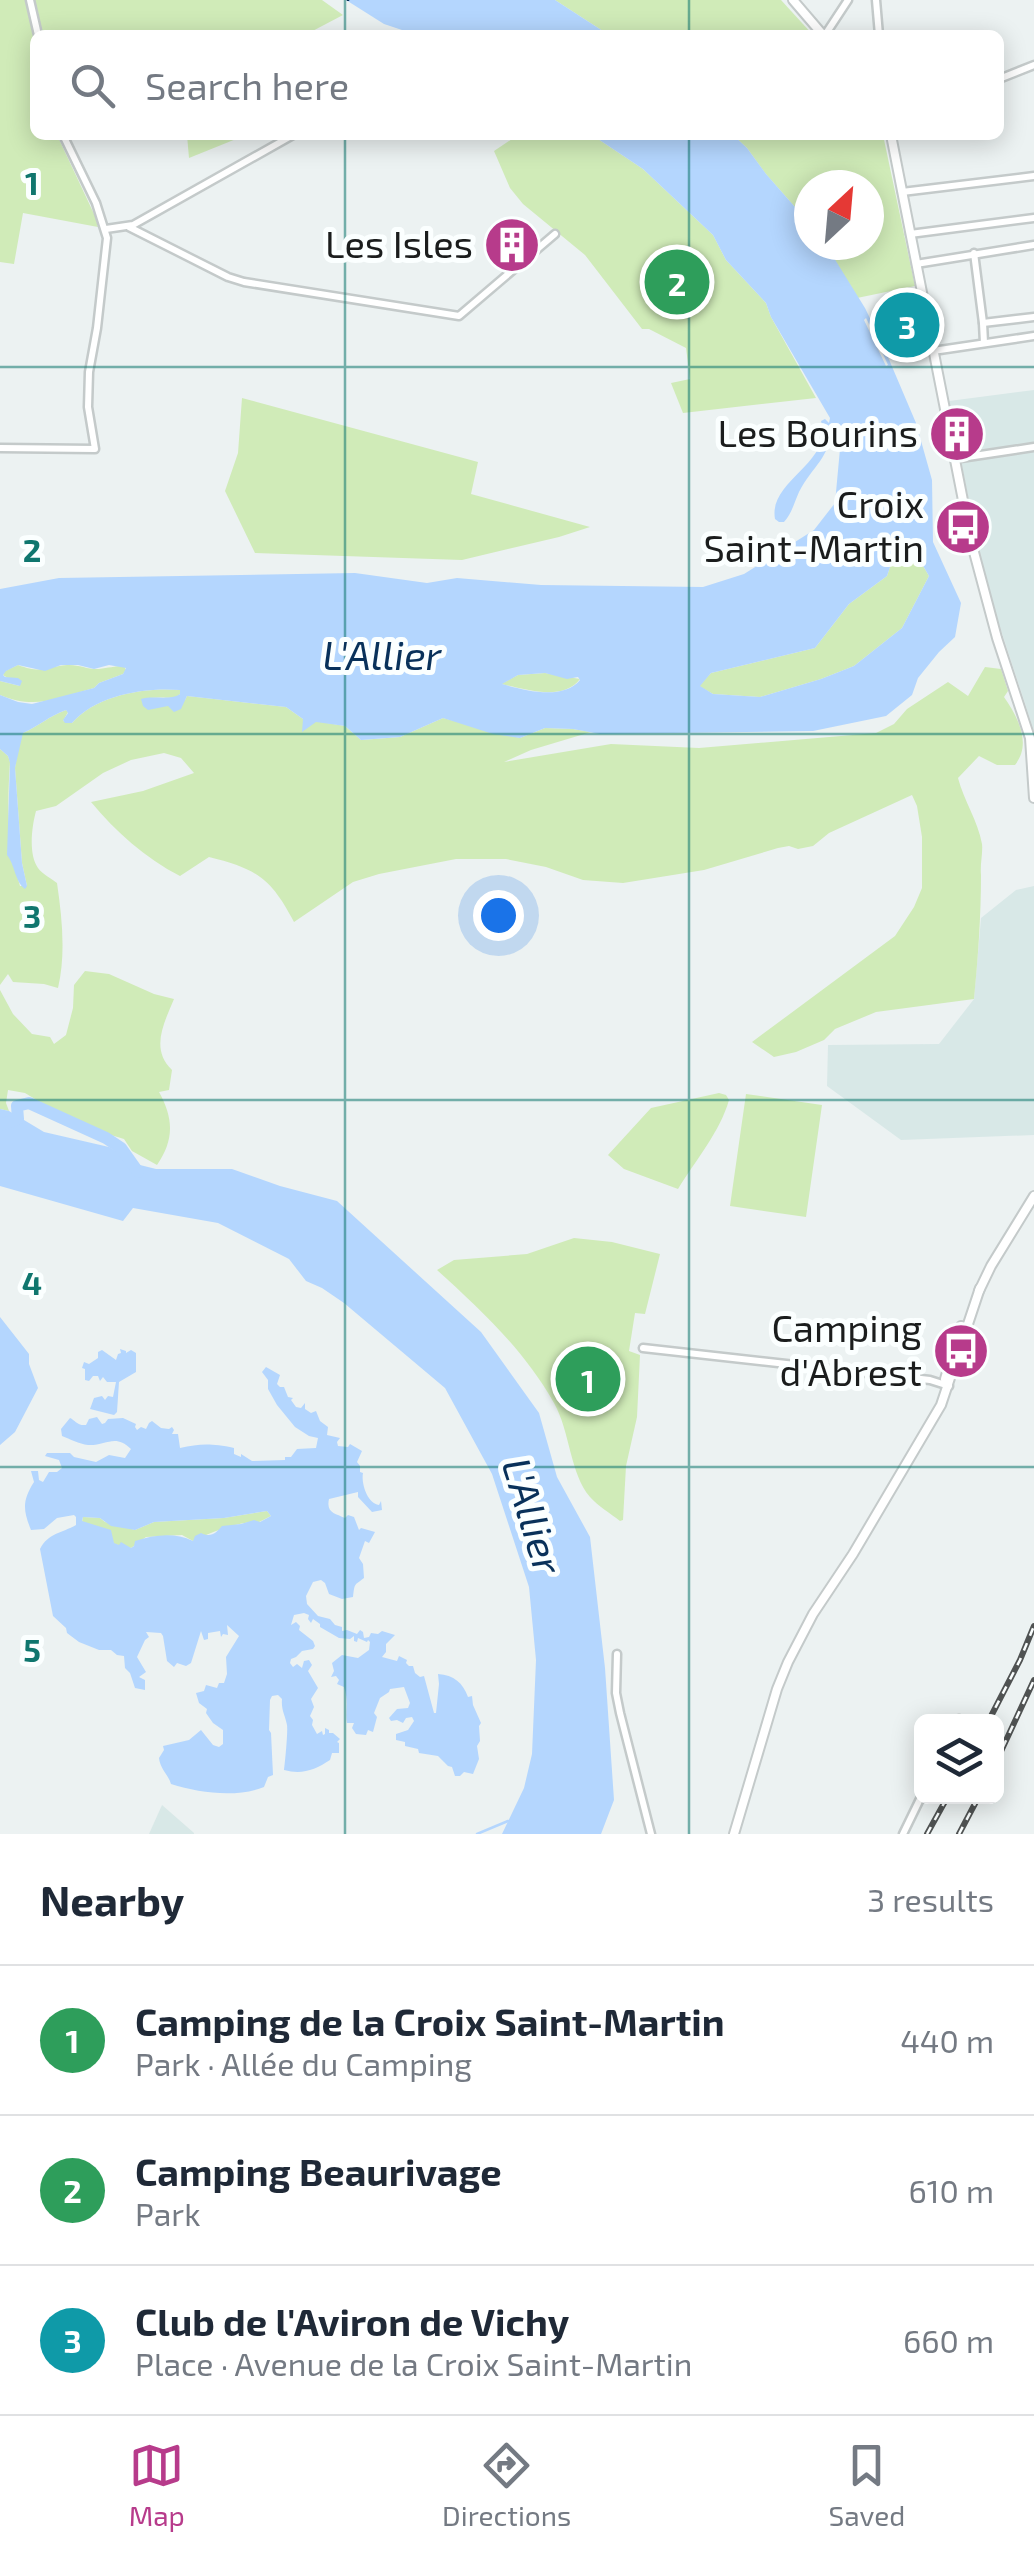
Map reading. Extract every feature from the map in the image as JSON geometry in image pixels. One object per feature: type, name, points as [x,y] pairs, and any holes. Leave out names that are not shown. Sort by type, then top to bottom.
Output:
[{"type":"street","points":[[30,0],[37,30]]},
{"type":"street","points":[[794,0],[820,30]]},
{"type":"street","points":[[827,30],[848,0]]},
{"type":"street","points":[[876,0],[879,30]]},
{"type":"street","points":[[1004,77],[1034,65]]},
{"type":"street","points":[[0,448],[95,449],[88,407],[89,372],[107,238],[96,203],[65,140]]},
{"type":"street","points":[[106,229],[129,227],[284,140]]},
{"type":"street","points":[[893,140],[982,583],[1030,738],[1034,798]]},
{"type":"street","points":[[902,192],[1034,176]]},
{"type":"street","points":[[910,234],[1034,218]]},
{"type":"street","points":[[129,227],[244,282],[459,316],[556,234]]},
{"type":"street","points":[[916,264],[1034,245]]},
{"type":"street","points":[[974,254],[984,343]]},
{"type":"street","points":[[984,323],[1034,317]]},
{"type":"street","points":[[933,351],[1034,336]]},
{"type":"street","points":[[954,459],[1034,447]]},
{"type":"street","points":[[734,1834],[788,1662],[928,1426],[946,1385],[964,1318],[1034,1196]]},
{"type":"street","points":[[642,1348],[930,1380],[946,1385]]},
{"type":"street","points":[[616,1654],[616,1693],[650,1834]]},
{"type":"street","points":[[903,1834],[918,1804]]},
{"type":"shaded area","points":[[1034,390],[1034,731],[978,546],[949,401]]},
{"type":"shaded area","points":[[1034,886],[1034,1135],[901,1140],[827,1086],[828,1045],[939,1044],[974,999],[981,918],[1016,890]]},
{"type":"shaded area","points":[[162,1805],[194,1833],[194,1834],[149,1834]]},
{"type":"green space","points":[[0,0],[322,0],[343,15],[314,30],[30,30],[30,140],[59,140],[98,227],[23,213],[14,264],[0,262]]},
{"type":"green space","points":[[555,0],[781,0],[808,30],[601,30]]},
{"type":"green space","points":[[187,140],[234,140],[189,158]]},
{"type":"green space","points":[[510,140],[600,140],[643,169],[713,235],[726,260],[766,303],[816,398],[683,413],[671,383],[690,379],[686,348],[642,329],[585,255],[523,204],[510,188],[494,151]]},
{"type":"green space","points":[[738,140],[884,140],[915,286],[857,298],[835,260],[884,260],[884,170],[794,170],[794,206]]},
{"type":"green space","points":[[242,398],[478,462],[471,494],[590,527],[462,560],[255,553],[225,491],[238,453]]},
{"type":"green space","points":[[919,559],[929,576],[902,628],[854,666],[760,697],[713,694],[699,686],[711,673],[815,648],[849,604],[887,576],[892,561]]},
{"type":"green space","points":[[18,665],[38,669],[124,666],[126,670],[94,688],[47,701],[25,702],[0,695],[0,681],[20,686],[3,675]]},
{"type":"green space","points":[[985,667],[1001,669],[1008,691],[1004,697],[1023,740],[1015,765],[997,765],[979,756],[958,778],[982,844],[974,999],[876,1012],[835,1029],[824,1040],[774,1057],[752,1042],[895,936],[914,907],[922,888],[922,837],[912,795],[829,833],[813,846],[778,848],[704,870],[623,883],[583,880],[506,859],[456,859],[353,882],[294,922],[270,885],[251,871],[209,857],[180,876],[132,844],[91,802],[143,791],[194,773],[181,758],[164,753],[131,760],[103,773],[56,806],[36,811],[33,855],[40,870],[57,883],[59,896],[63,949],[58,988],[13,982],[8,974],[0,985],[0,749],[10,762],[10,840],[20,886],[27,886],[15,768],[19,741],[23,733],[66,710],[63,721],[72,723],[107,699],[166,689],[180,690],[180,694],[175,698],[149,697],[185,700],[187,696],[286,707],[303,719],[345,726],[361,740],[400,737],[443,718],[520,738],[545,728],[591,732],[504,762],[611,744],[699,748],[876,733],[894,724],[907,709],[948,682],[968,696]]},
{"type":"green space","points":[[545,673],[580,679],[573,686],[554,692],[501,684],[518,675]]},
{"type":"green space","points":[[85,971],[109,974],[174,999],[160,1045],[172,1070],[169,1090],[159,1092],[170,1129],[167,1147],[157,1165],[132,1151],[124,1139],[91,1129],[25,1093],[8,1090],[9,1111],[0,1109],[0,990],[13,1014],[32,1034],[50,1037],[54,1044],[66,1035],[74,985]]},
{"type":"green space","points":[[719,1093],[729,1100],[725,1112],[678,1189],[624,1169],[608,1155],[651,1108]]},
{"type":"green space","points":[[746,1094],[822,1105],[806,1217],[730,1206]]},
{"type":"green space","points":[[574,1238],[612,1242],[660,1254],[645,1314],[635,1313],[629,1351],[640,1355],[637,1417],[620,1521],[583,1488],[554,1403],[516,1348],[437,1270],[454,1260],[527,1254]]},
{"type":"green space","points":[[267,1511],[271,1516],[259,1522],[226,1528],[193,1541],[182,1535],[146,1537],[131,1548],[114,1544],[105,1532],[82,1522],[83,1517],[100,1518],[135,1530],[154,1522]]},
{"type":"water","points":[[346,0],[555,0],[601,30],[402,30],[384,24]]},
{"type":"water","name":"L'Allier","points":[[600,140],[738,140],[794,206],[794,260],[835,260],[865,308],[881,341],[864,320],[886,366],[879,345],[882,343],[916,423],[932,480],[933,542],[961,603],[955,637],[918,678],[912,695],[886,716],[813,731],[600,734],[545,728],[520,738],[443,718],[400,737],[361,740],[345,726],[316,722],[302,732],[303,719],[286,707],[187,696],[181,709],[174,712],[168,706],[148,710],[141,699],[171,697],[180,694],[180,690],[122,695],[94,706],[72,723],[63,720],[66,710],[23,733],[15,768],[25,889],[7,855],[10,763],[0,749],[0,695],[32,704],[94,688],[123,674],[126,668],[61,665],[45,671],[18,665],[3,675],[18,678],[22,681],[20,686],[0,681],[0,589],[59,578],[355,573],[427,583],[457,578],[541,585],[703,587],[744,574],[814,530],[835,503],[841,438],[832,425],[824,454],[789,515],[784,522],[775,519],[781,493],[818,449],[821,421],[829,423],[830,418],[766,303],[726,260],[713,235],[643,169]],"holes":[[[919,559],[929,576],[902,628],[854,666],[760,697],[713,694],[700,686],[711,673],[815,648],[849,604],[887,576],[892,561]],[[518,675],[580,680],[573,686],[554,692],[502,684]]]},
{"type":"water","name":"L'Allier","points":[[0,1109],[44,1132],[109,1147],[140,1165],[156,1169],[232,1169],[337,1201],[481,1332],[539,1413],[557,1477],[590,1537],[605,1668],[614,1800],[601,1834],[502,1834],[524,1788],[532,1754],[536,1660],[529,1587],[492,1474],[445,1388],[344,1303],[306,1281],[289,1259],[218,1223],[133,1208],[123,1221],[0,1186]]},
{"type":"water","points":[[0,1317],[29,1354],[38,1388],[15,1432],[0,1445]]},
{"type":"water","points":[[120,1349],[136,1353],[136,1372],[119,1382],[117,1412],[114,1415],[90,1409],[94,1398],[113,1397],[116,1382],[107,1382],[103,1377],[100,1381],[98,1376],[85,1380],[84,1362],[89,1364],[98,1358],[102,1350],[116,1360]]},
{"type":"water","points":[[266,1367],[280,1375],[277,1384],[284,1387],[296,1407],[305,1403],[305,1409],[316,1411],[328,1427],[327,1435],[340,1438],[338,1446],[350,1444],[362,1451],[357,1462],[366,1492],[371,1501],[379,1505],[381,1501],[382,1510],[372,1512],[358,1492],[329,1499],[332,1512],[354,1517],[359,1530],[375,1532],[369,1543],[365,1541],[359,1558],[364,1578],[356,1585],[353,1597],[342,1599],[329,1594],[321,1580],[313,1582],[306,1596],[307,1604],[318,1616],[342,1627],[342,1631],[357,1634],[360,1630],[364,1638],[382,1631],[395,1635],[386,1644],[382,1657],[397,1661],[399,1656],[420,1677],[424,1676],[434,1713],[438,1674],[461,1684],[468,1697],[472,1696],[481,1723],[479,1759],[473,1774],[455,1776],[452,1767],[438,1756],[419,1753],[396,1740],[396,1734],[408,1730],[414,1721],[412,1717],[403,1723],[389,1718],[397,1709],[408,1708],[404,1687],[390,1689],[380,1698],[373,1732],[356,1734],[354,1723],[347,1723],[344,1687],[337,1684],[336,1676],[331,1677],[332,1663],[342,1655],[358,1658],[369,1650],[370,1642],[358,1638],[354,1641],[354,1636],[339,1638],[313,1619],[311,1623],[304,1613],[294,1615],[291,1625],[296,1622],[315,1646],[302,1651],[290,1663],[302,1668],[304,1661],[309,1660],[312,1665],[308,1671],[318,1688],[311,1699],[312,1725],[317,1734],[325,1734],[325,1728],[340,1739],[339,1753],[332,1753],[330,1760],[308,1771],[284,1770],[287,1725],[282,1699],[272,1696],[269,1730],[273,1775],[264,1787],[218,1793],[171,1784],[159,1758],[163,1746],[189,1740],[201,1730],[213,1745],[223,1744],[223,1730],[213,1723],[196,1693],[204,1691],[206,1685],[217,1688],[224,1683],[226,1657],[239,1636],[227,1625],[228,1635],[221,1637],[220,1631],[208,1633],[204,1640],[201,1631],[191,1663],[177,1663],[174,1667],[167,1661],[161,1633],[146,1632],[149,1637],[137,1657],[146,1672],[139,1677],[145,1680],[145,1690],[135,1688],[124,1656],[79,1642],[53,1616],[40,1549],[51,1536],[76,1525],[76,1517],[57,1518],[44,1529],[31,1530],[25,1506],[34,1482],[31,1471],[38,1471],[43,1482],[49,1472],[62,1468],[59,1460],[45,1456],[47,1453],[70,1453],[96,1462],[109,1455],[125,1458],[131,1449],[120,1442],[88,1445],[62,1436],[61,1429],[70,1418],[86,1425],[89,1419],[97,1417],[102,1424],[108,1419],[123,1418],[136,1424],[137,1430],[146,1429],[152,1421],[161,1428],[172,1427],[172,1434],[178,1434],[180,1448],[226,1446],[252,1461],[285,1460],[297,1449],[316,1448],[318,1438],[295,1427],[277,1405],[262,1372]],"holes":[[[267,1511],[271,1516],[260,1522],[222,1526],[213,1534],[195,1536],[193,1541],[179,1536],[157,1536],[135,1541],[131,1548],[114,1543],[111,1530],[82,1521],[83,1517],[100,1518],[111,1526],[135,1530],[154,1522]]]},
{"type":"waterway","points":[[0,1125],[18,1119],[17,1106],[29,1103],[106,1138],[121,1148],[138,1172]]},
{"type":"waterway","points":[[477,1834],[508,1821]]},
{"type":"railway","points":[[992,1714],[1034,1626]]},
{"type":"railway","points":[[1004,1745],[1034,1680]]},
{"type":"railway","points":[[927,1834],[944,1804]]},
{"type":"railway","points":[[959,1834],[975,1804]]},
{"type":"place","name":"Les Isles","points":[[512,245]]},
{"type":"place","name":"Camping Beaurivage","points":[[677,282]]},
{"type":"place","name":"Club de l'Aviron de Vichy","points":[[907,325]]},
{"type":"place","name":"Les Bourins","points":[[957,434]]},
{"type":"place","name":"Croix Saint-Martin","points":[[963,527]]},
{"type":"place","name":"Camping d'Abrest","points":[[961,1351]]},
{"type":"place","name":"Camping de la Croix Saint-Martin","points":[[588,1379]]}]
